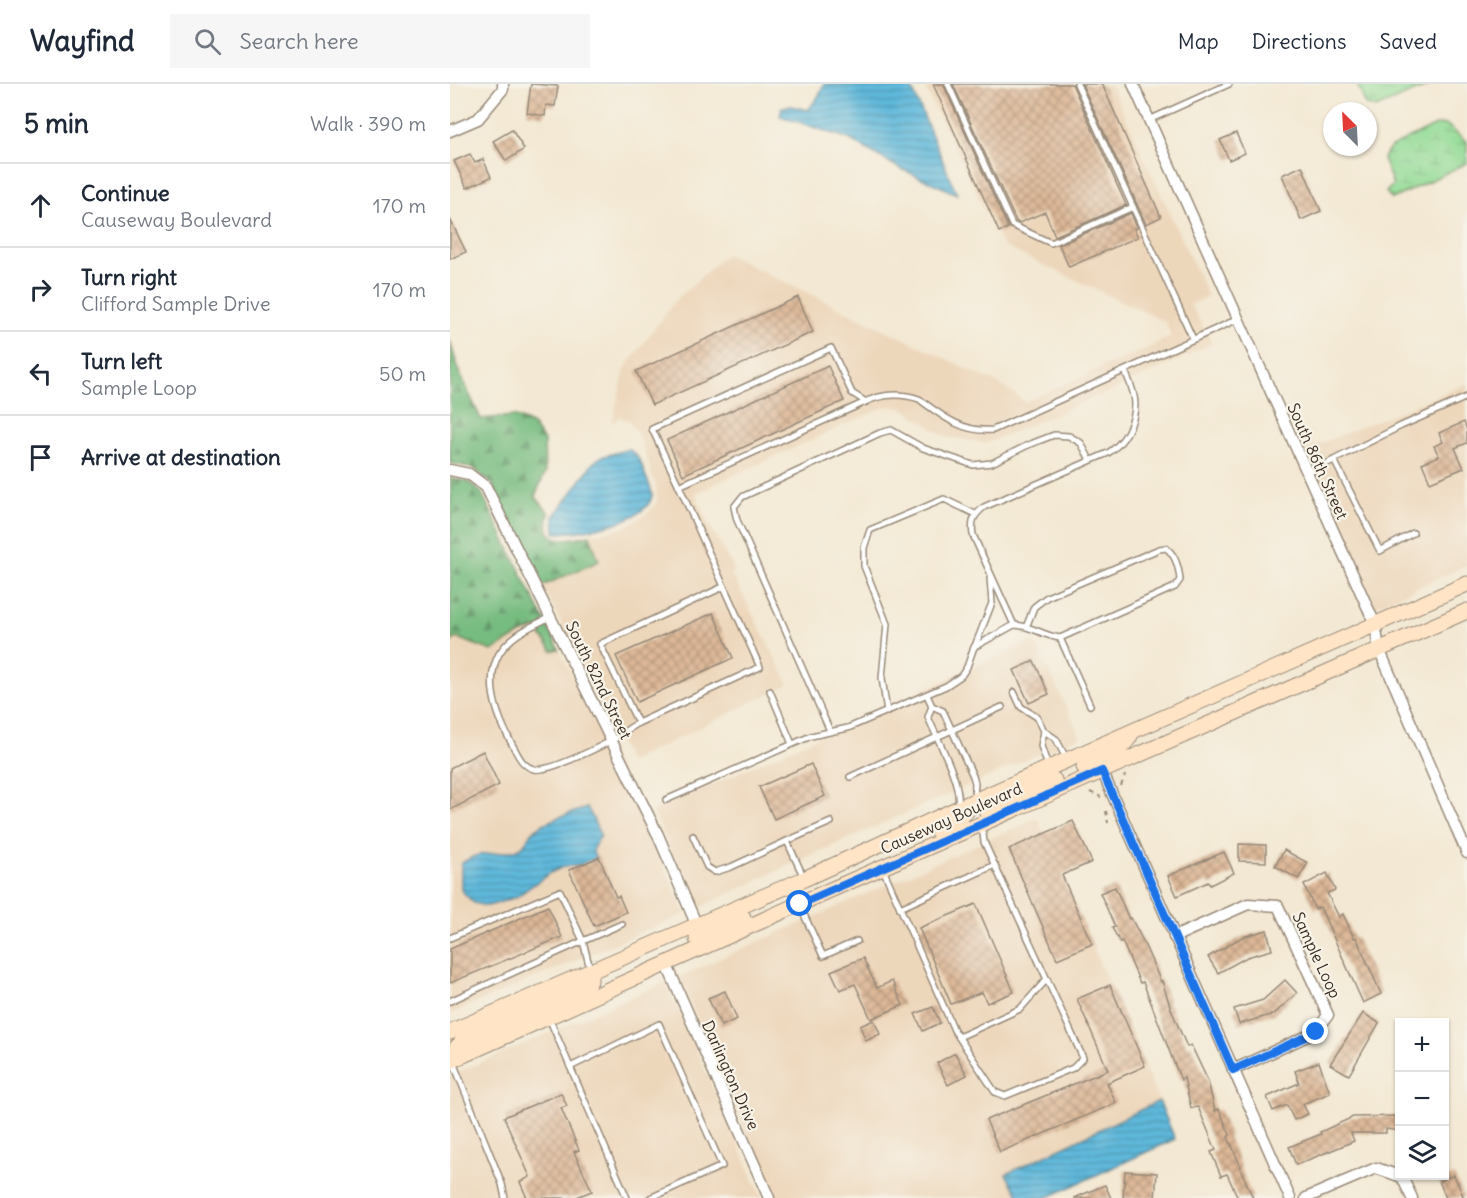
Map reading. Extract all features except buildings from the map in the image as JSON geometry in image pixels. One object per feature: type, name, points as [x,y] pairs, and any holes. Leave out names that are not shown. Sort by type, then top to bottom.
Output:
[{"type":"main road","name":"Causeway Boulevard","points":[[450,1032],[804,879],[974,801],[1467,584]]},
{"type":"main road","name":"Causeway Boulevard","points":[[451,1060],[882,867],[1467,610]]},
{"type":"main road","points":[[981,824],[985,815],[992,808],[1103,759],[1125,745],[1133,731]]},
{"type":"main road","points":[[828,891],[846,875],[867,863],[955,824],[974,801]]},
{"type":"main road","points":[[666,963],[671,953],[775,902],[804,879]]},
{"type":"main road","points":[[451,1060],[454,1050],[462,1042],[586,986],[590,981],[590,971]]},
{"type":"street","points":[[450,131],[478,119],[503,89],[502,84]]},
{"type":"street","name":"South 86th Street","points":[[1133,84],[1376,624],[1379,649],[1467,853]]},
{"type":"street","name":"South 82nd Street","points":[[450,470],[469,474],[486,487],[658,835],[697,926]]},
{"type":"street","points":[[1102,771],[1290,1198]]},
{"type":"street","name":"Sample Loop","points":[[1174,937],[1248,904],[1278,906],[1328,1015],[1316,1032],[1233,1070]]},
{"type":"street","name":"Darlington Drive","points":[[666,963],[769,1198]]},
{"type":"street","points":[[1306,1198],[1376,1168],[1402,1177],[1412,1198]]},
{"type":"lane","points":[[948,84],[1012,225],[1051,243],[1133,207]]},
{"type":"lane","points":[[1077,84],[1193,339]]},
{"type":"lane","points":[[1149,120],[1229,84]]},
{"type":"lane","points":[[679,486],[874,397],[911,396],[961,426],[971,430],[993,430],[1238,319]]},
{"type":"lane","points":[[550,617],[508,640],[498,657],[493,680],[498,719],[523,763],[535,770],[554,766],[611,741],[638,723],[760,667],[652,429],[831,348],[852,393],[866,402]]},
{"type":"lane","points":[[1014,625],[973,535],[971,522],[975,514],[984,507],[1119,446],[1130,428],[1135,404],[1125,371]]},
{"type":"lane","points":[[1308,473],[1401,426],[1467,397]]},
{"type":"lane","points":[[830,732],[737,520],[734,507],[742,497],[891,430],[922,448],[973,465],[992,463],[1053,435],[1069,436],[1081,443],[1090,460]]},
{"type":"lane","points":[[1334,460],[1380,551],[1413,533]]},
{"type":"lane","points":[[887,712],[882,678],[887,624],[864,566],[864,548],[870,530],[944,499],[975,514]]},
{"type":"lane","points":[[974,647],[1014,625],[1027,625],[1048,636],[1060,638],[1175,587],[1180,580],[1180,571],[1172,552],[1167,548],[1159,549],[1047,597],[1034,607],[1027,625]]},
{"type":"lane","points":[[666,800],[811,736],[848,728],[887,712],[946,686],[961,676],[967,667],[992,603],[992,588],[987,566]]},
{"type":"lane","points":[[638,723],[600,644],[723,587]]},
{"type":"lane","points":[[1060,638],[1090,705]]},
{"type":"lane","points":[[770,691],[792,744]]},
{"type":"lane","points":[[1014,692],[1021,707],[1037,717],[1044,731],[1041,746],[1049,768]]},
{"type":"lane","points":[[927,695],[932,706],[943,711],[973,776],[974,801]]},
{"type":"lane","points":[[932,706],[928,717],[959,789],[957,809]]},
{"type":"lane","points":[[850,777],[1002,707]]},
{"type":"lane","points":[[1044,731],[1052,734],[1056,739],[1067,760]]},
{"type":"lane","points":[[693,836],[707,867],[715,872],[831,822]]},
{"type":"lane","points":[[882,867],[959,1037],[995,1092],[1005,1096],[1073,1068],[1083,1058],[984,842],[981,824]]},
{"type":"lane","points":[[787,841],[804,879]]},
{"type":"lane","points":[[900,908],[995,865]]},
{"type":"lane","points":[[450,938],[560,891],[584,941],[590,971]]},
{"type":"lane","points":[[800,904],[823,956],[857,941]]},
{"type":"lane","points":[[450,1001],[622,924]]},
{"type":"lane","points":[[959,1037],[1020,1009],[1047,979]]},
{"type":"lane","points":[[548,1017],[627,1198]]},
{"type":"lane","points":[[570,1067],[659,1024],[722,1166],[650,1198]]},
{"type":"lane","points":[[451,1060],[502,1184],[505,1198]]},
{"type":"path","points":[[1121,791],[1126,774]]},
{"type":"path","points":[[1086,791],[1100,797],[1105,804],[1108,823]]},
{"type":"shaded area","points":[[923,84],[1110,84],[1208,296],[1190,305],[1213,343],[1120,387],[987,443],[945,437],[903,408],[886,406],[695,493],[704,515],[735,571],[731,573],[789,684],[629,762],[543,586],[599,561],[590,535],[622,528],[641,518],[657,501],[656,487],[641,440],[629,420],[619,417],[612,423],[625,369],[675,301],[726,254],[1001,385],[1025,402],[1147,349],[1171,336],[1166,322],[1003,246]]},
{"type":"shaded area","points":[[1467,384],[1467,565],[1375,607],[1304,450]]},
{"type":"shaded area","points":[[536,628],[552,651],[559,649],[652,838],[685,914],[450,1014],[450,642],[457,638],[492,651]],"holes":[[[592,814],[592,822],[601,836],[593,846],[593,853],[597,859],[578,866],[565,866],[550,873],[516,897],[486,906],[483,852],[497,854],[521,848],[537,828],[561,816]]]},
{"type":"shaded area","points":[[1034,640],[1080,736],[782,868],[697,909],[653,811]]},
{"type":"shaded area","points":[[1037,818],[1159,1101],[1007,1174],[1020,1198],[776,1198],[679,977]]},
{"type":"shaded area","points":[[666,982],[762,1198],[450,1198],[450,1076]]},
{"type":"green space","points":[[1357,84],[1429,84],[1377,108],[1377,102],[1365,102]]},
{"type":"green space","points":[[1436,125],[1447,125],[1467,142],[1467,163],[1392,199],[1386,192],[1393,185],[1383,158],[1391,147]]},
{"type":"green space","points":[[450,341],[459,372],[481,419],[514,416],[532,424],[544,441],[545,473],[535,496],[549,513],[547,524],[549,532],[558,539],[590,535],[599,561],[542,586],[492,484],[473,468],[450,463]]},
{"type":"green space","points":[[451,478],[467,481],[481,492],[559,649],[552,651],[536,628],[492,651],[457,638],[450,642]]},
{"type":"water","points":[[824,84],[910,84],[957,194],[899,168],[849,139],[780,116],[782,107],[791,106],[808,110]]},
{"type":"water","points":[[629,449],[640,462],[651,488],[652,495],[648,505],[639,513],[611,524],[579,531],[555,533],[554,517],[593,463],[601,457]]},
{"type":"water","points":[[587,808],[601,836],[593,850],[597,859],[578,866],[565,866],[550,873],[516,897],[492,905],[474,903],[461,890],[461,864],[468,859],[482,854],[518,849],[541,825]]},
{"type":"water","points":[[1159,1101],[1175,1139],[1046,1198],[1020,1198],[1006,1174]]},
{"type":"route","points":[[800,904],[1102,771],[1233,1070],[1316,1032]]}]
